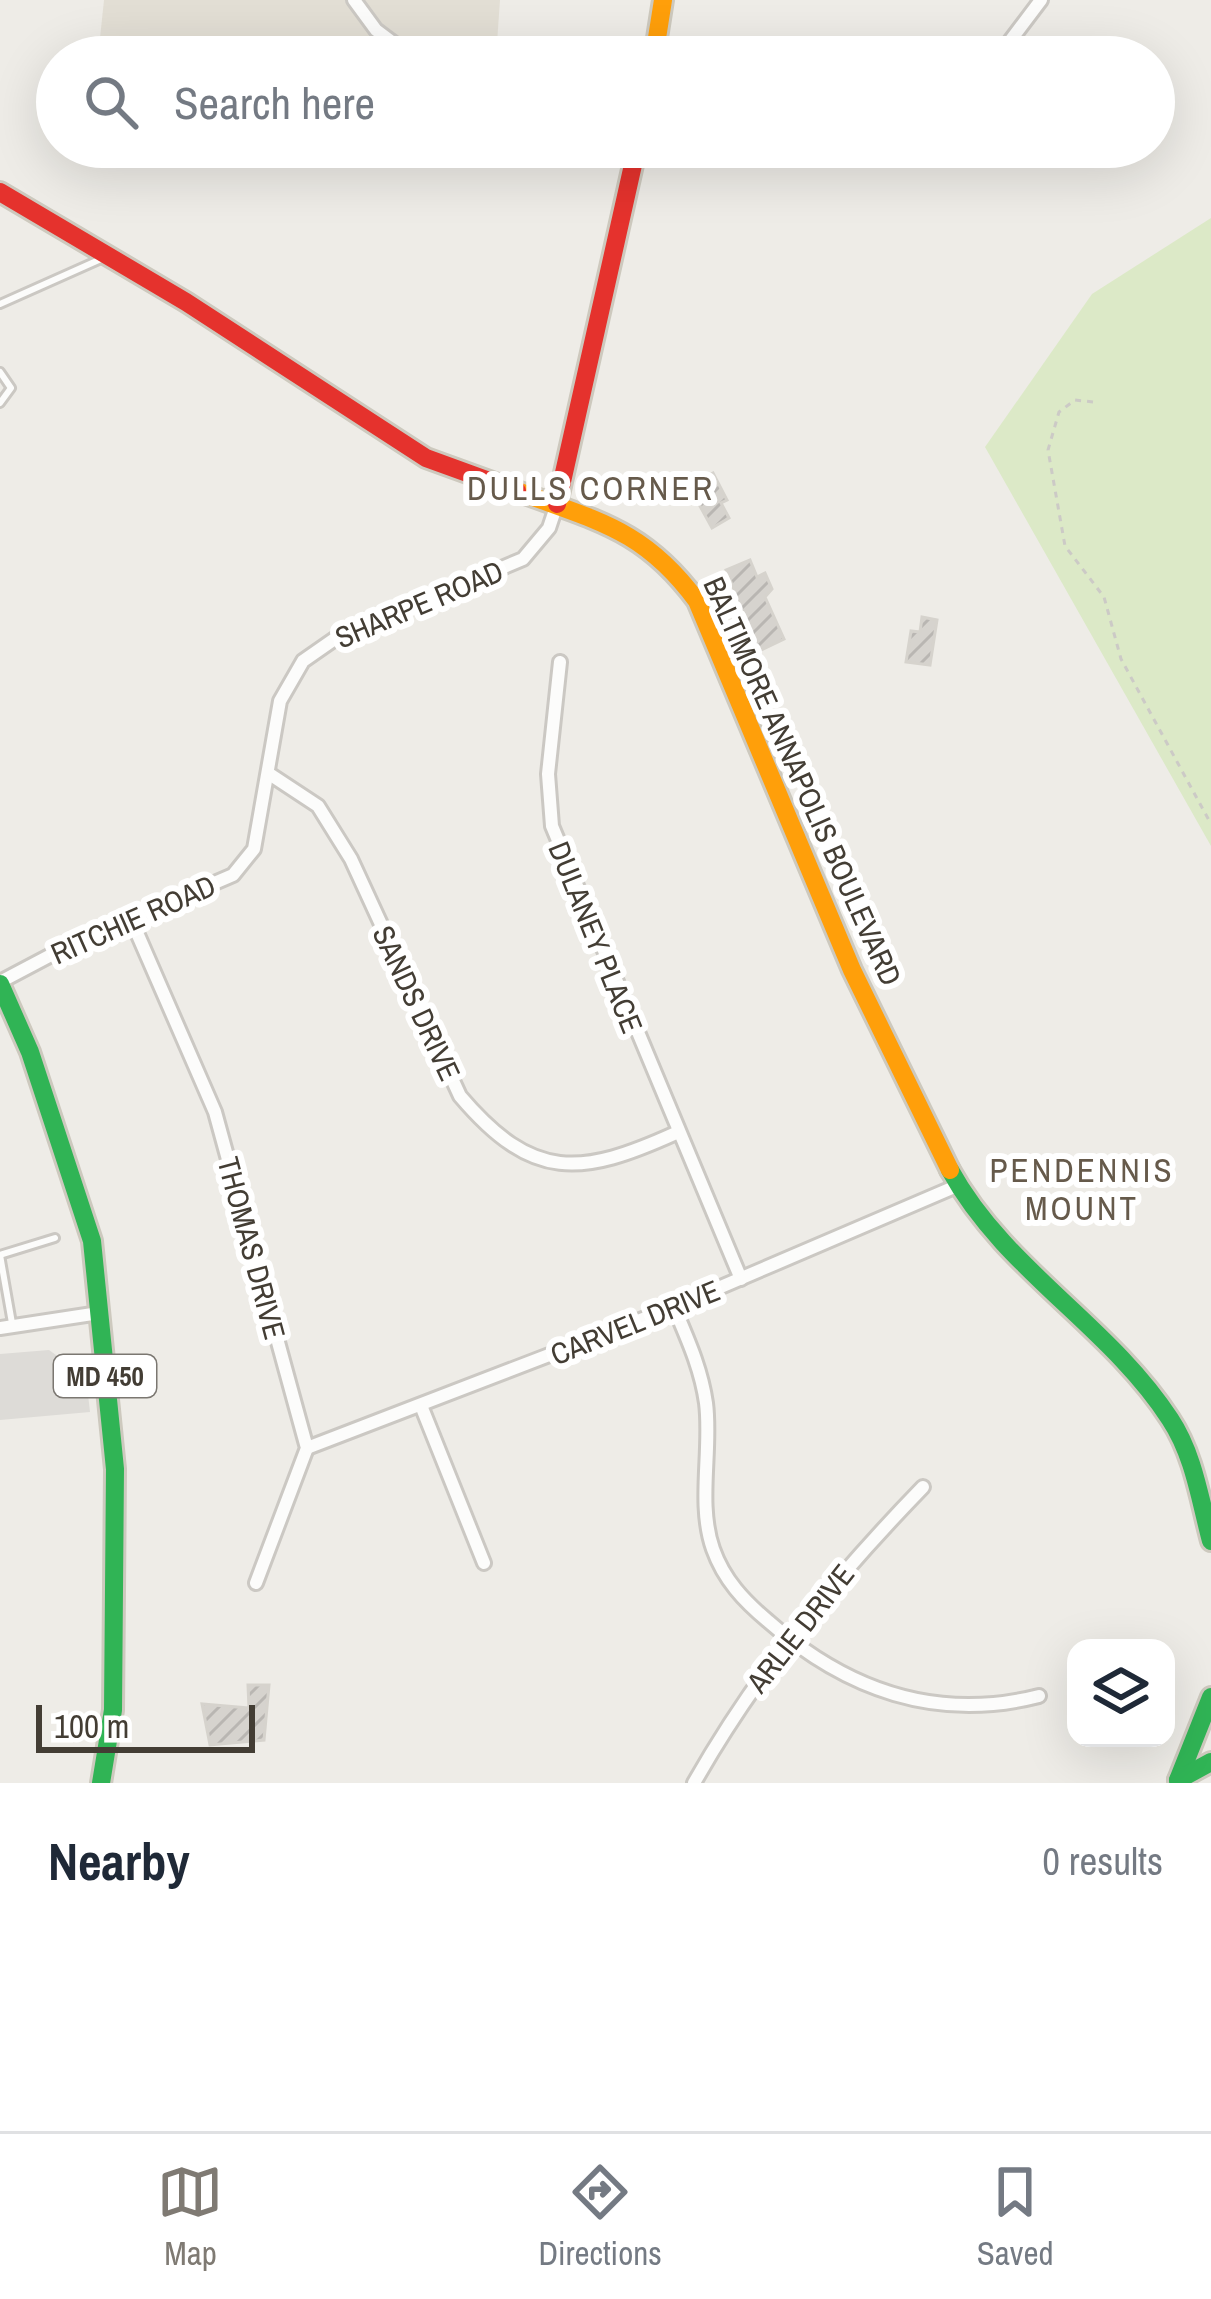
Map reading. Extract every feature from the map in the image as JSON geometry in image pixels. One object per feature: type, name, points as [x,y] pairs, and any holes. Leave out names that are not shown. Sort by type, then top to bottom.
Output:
[{"type":"main road","points":[[657,36],[663,0]]},
{"type":"main road","points":[[557,505],[632,168]]},
{"type":"main road","name":"BALTIMORE ANNAPOLIS BOULEVARD","points":[[0,192],[426,458],[631,533],[672,567],[697,602],[904,1082],[959,1185],[1008,1252],[1157,1400],[1185,1451],[1211,1541]]},
{"type":"main road","name":"MD 450","points":[[0,983],[30,1052],[92,1241],[115,1469],[113,1710],[101,1783]]},
{"type":"main road","points":[[1176,1782],[1211,1697]]},
{"type":"main road","points":[[1176,1782],[1211,1762]]},
{"type":"street","points":[[354,0],[384,36]]},
{"type":"street","points":[[1014,36],[1041,0]]},
{"type":"street","name":"SHARPE ROAD","points":[[271,775],[280,701],[303,661],[336,638],[523,559],[549,528],[557,505]]},
{"type":"street","name":"DULANEY PLACE","points":[[560,662],[548,774],[552,826],[676,1133],[741,1279]]},
{"type":"street","name":"RITCHIE ROAD","points":[[0,983],[233,875],[254,850],[271,775]]},
{"type":"street","name":"SANDS DRIVE","points":[[271,775],[318,806],[351,859],[460,1096],[484,1124],[559,1166],[611,1159],[676,1133]]},
{"type":"street","name":"THOMAS DRIVE","points":[[130,919],[214,1112],[307,1448]]},
{"type":"street","name":"CARVEL DRIVE","points":[[307,1448],[422,1408],[674,1307],[959,1185]]},
{"type":"street","points":[[674,1307],[698,1365],[706,1406],[711,1545],[742,1599],[788,1639],[871,1690],[911,1701],[1000,1706],[1039,1696]]},
{"type":"street","points":[[6,1327],[99,1313]]},
{"type":"street","points":[[422,1408],[484,1563]]},
{"type":"street","points":[[256,1583],[307,1448]]},
{"type":"street","name":"ARLIE DRIVE","points":[[694,1783],[788,1639],[834,1579],[923,1487]]},
{"type":"lane","points":[[0,304],[108,256]]},
{"type":"lane","points":[[0,372],[11,388],[0,403]]},
{"type":"lane","points":[[6,1327],[0,1255],[56,1238]]},
{"type":"path","points":[[1093,402],[1075,400],[1059,412],[1048,450],[1065,546],[1104,597],[1121,659],[1211,824]]},
{"type":"shaded area","points":[[104,0],[500,0],[497,36],[100,36]]},
{"type":"shaded area","points":[[49,1350],[74,1368],[85,1368],[90,1412],[0,1420],[0,1354]]},
{"type":"green space","points":[[1211,218],[1211,846],[985,447],[1092,294]]},
{"type":"building","points":[[713,473],[727,500],[721,503],[729,518],[712,528],[689,486]]},
{"type":"building","points":[[750,560],[757,577],[765,573],[772,589],[765,597],[784,639],[755,653],[727,595],[735,592],[726,570]]},
{"type":"building","points":[[922,617],[937,620],[930,665],[906,662],[911,631],[920,632]]},
{"type":"building","points":[[248,1685],[269,1685],[264,1740],[210,1745],[202,1704],[249,1708]]},
{"type":"traffic: fast","points":[[0,984],[30,1052],[92,1241],[115,1469],[113,1710],[101,1783]]},
{"type":"traffic: fast","points":[[950,1170],[999,1238],[1118,1354],[1170,1419],[1191,1463],[1211,1541]]},
{"type":"traffic: fast","points":[[1178,1780],[1211,1697]]},
{"type":"traffic: fast","points":[[1178,1780],[1211,1762]]},
{"type":"traffic: slow","points":[[657,36],[663,0]]},
{"type":"traffic: slow","points":[[517,491],[638,542],[697,601],[852,970],[950,1170]]},
{"type":"traffic: jam","points":[[557,504],[632,168]]},
{"type":"traffic: jam","points":[[0,192],[186,302],[426,458],[517,491]]},
{"type":"district","name":"DULLS CORNER","points":[[591,488]]},
{"type":"district","name":"PENDENNIS MOUNT","points":[[1082,1189]]}]
